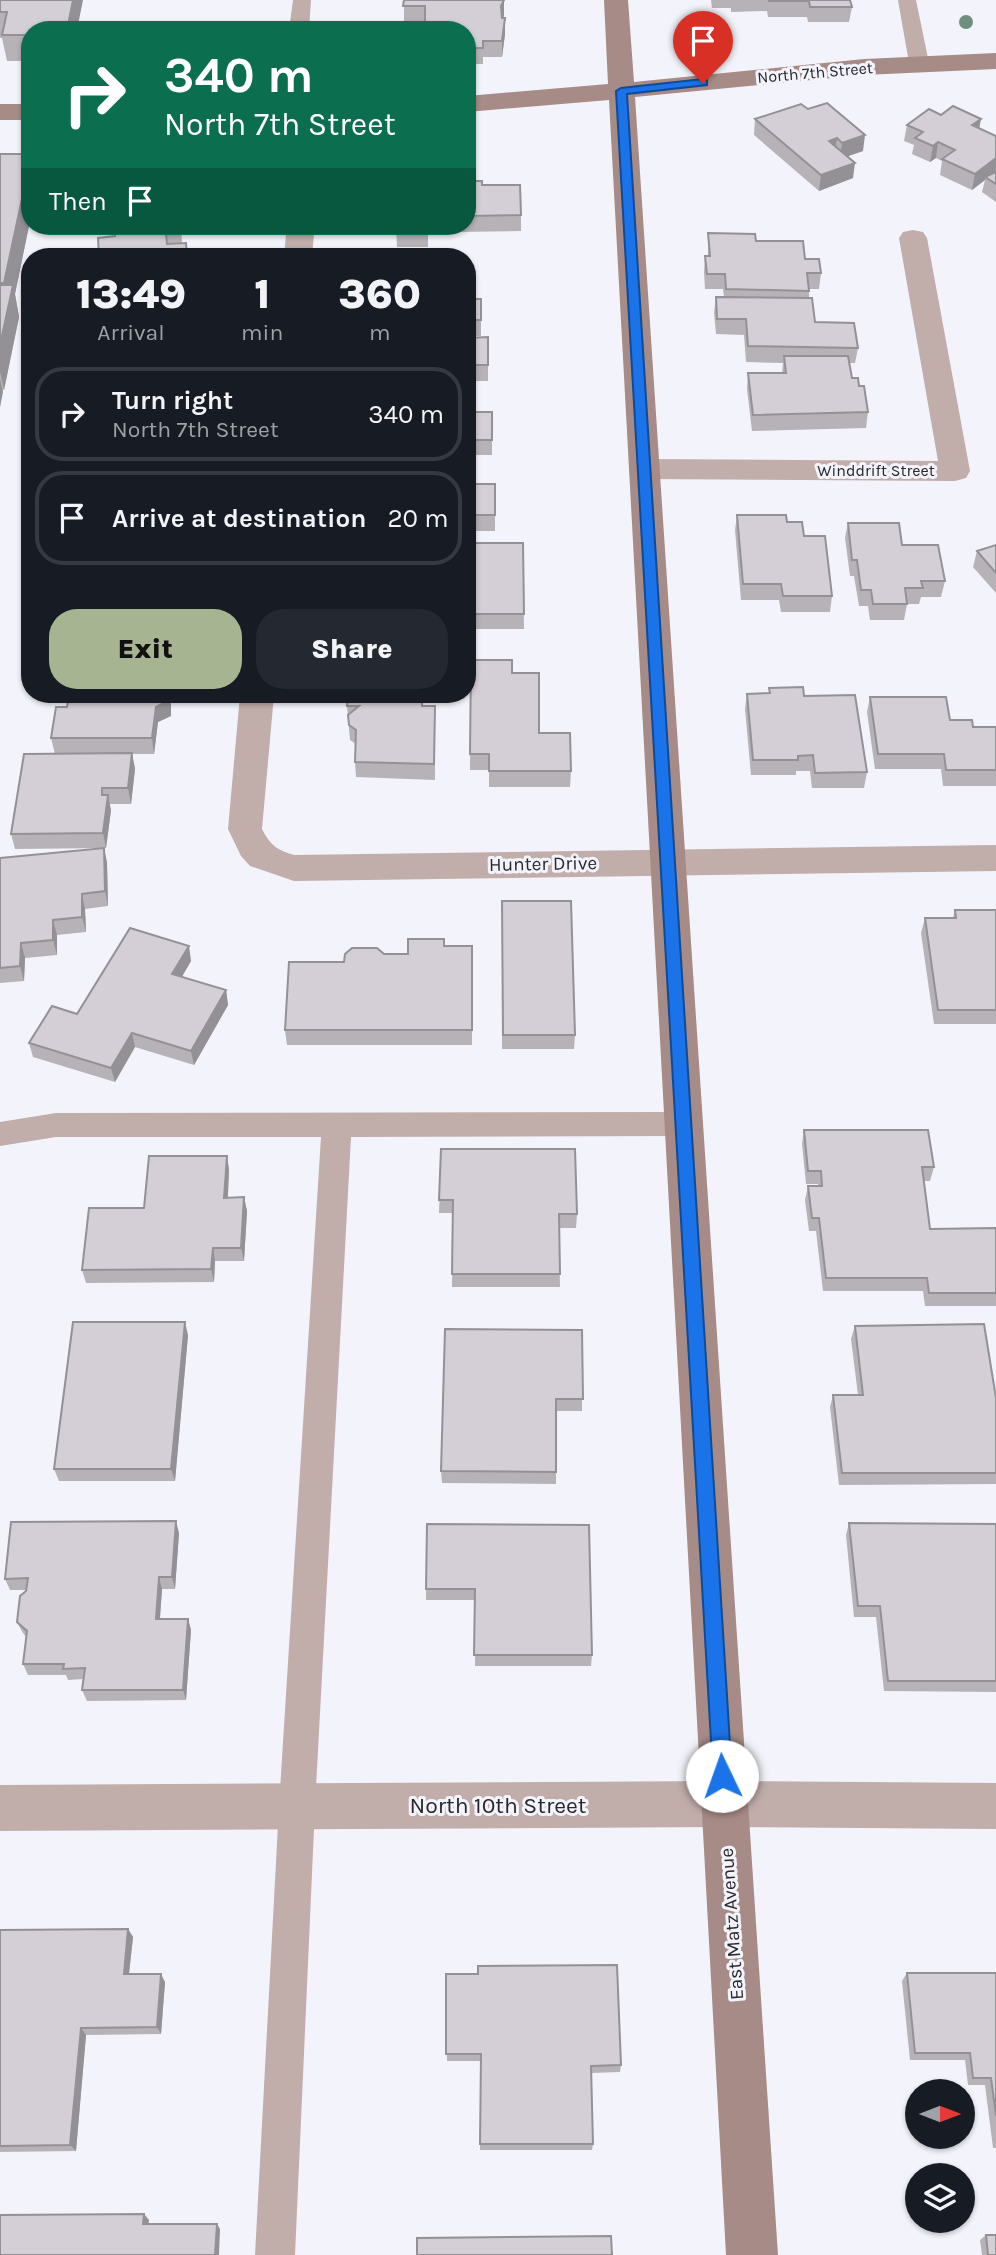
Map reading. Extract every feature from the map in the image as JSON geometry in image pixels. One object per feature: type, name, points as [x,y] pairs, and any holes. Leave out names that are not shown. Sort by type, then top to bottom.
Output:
[{"type":"street","name":"East Matz Avenue","points":[[615,0],[752,2255]]},
{"type":"street","name":"North 7th Street","points":[[476,103],[919,63],[996,61]]},
{"type":"street","points":[[0,112],[21,111]]},
{"type":"street","name":"Winddrift Street","points":[[644,469],[956,471],[913,238]]},
{"type":"street","name":"Hunter Drive","points":[[256,703],[245,829],[251,847],[267,861],[294,868],[996,858]]},
{"type":"street","name":"North 10th Street","points":[[0,1808],[724,1804],[996,1806]]},
{"type":"lane","points":[[300,21],[302,0]]},
{"type":"lane","points":[[906,0],[919,63]]},
{"type":"lane","points":[[0,1134],[56,1125],[682,1124]]},
{"type":"lane","points":[[275,2255],[337,1125]]},
{"type":"building","points":[[0,0],[73,0],[69,21],[21,21],[21,35],[2,35],[7,12],[0,12]]},
{"type":"building","points":[[404,0],[504,0],[501,6],[502,18],[505,18],[502,41],[483,41],[483,48],[476,48],[476,21],[425,21],[425,6],[403,6]]},
{"type":"building","points":[[769,0],[850,0],[852,7],[810,7],[809,1]]},
{"type":"building","points":[[827,103],[865,135],[842,143],[837,138],[829,141],[855,163],[821,175],[755,119],[801,104],[808,109]]},
{"type":"building","points":[[953,106],[981,119],[972,125],[996,136],[996,158],[975,174],[942,159],[955,150],[938,142],[933,146],[915,138],[923,132],[907,125],[929,109],[941,115]]},
{"type":"building","points":[[0,154],[21,154],[21,203],[4,283],[0,283]]},
{"type":"building","points":[[996,172],[996,184],[985,177]]},
{"type":"building","points":[[476,181],[482,181],[482,185],[520,185],[521,215],[476,216]]},
{"type":"building","points":[[708,233],[755,234],[756,241],[803,241],[805,259],[819,259],[821,273],[807,273],[809,291],[726,289],[725,274],[707,274],[705,256],[710,256]]},
{"type":"building","points":[[166,235],[167,244],[186,243],[186,248],[99,248],[98,238]]},
{"type":"building","points":[[0,285],[13,285],[0,345]]},
{"type":"building","points":[[716,297],[812,298],[815,322],[854,323],[858,348],[748,346],[746,319],[717,319]]},
{"type":"building","points":[[476,299],[481,299],[481,320],[476,320]]},
{"type":"building","points":[[488,337],[488,365],[476,365],[476,338]]},
{"type":"building","points":[[784,356],[848,356],[852,378],[858,378],[859,386],[864,386],[868,412],[753,415],[748,373],[786,373]]},
{"type":"building","points":[[476,412],[492,412],[492,440],[476,440]]},
{"type":"building","points":[[476,484],[495,484],[495,515],[476,515]]},
{"type":"building","points":[[737,515],[786,515],[787,522],[802,522],[804,536],[825,536],[832,596],[783,596],[781,584],[743,584]]},
{"type":"building","points":[[848,523],[899,523],[902,545],[938,545],[945,581],[921,581],[923,588],[905,588],[907,604],[873,604],[871,590],[861,590],[857,560],[852,560]]},
{"type":"building","points":[[476,543],[523,543],[524,614],[476,614]]},
{"type":"building","points":[[996,545],[996,573],[977,551]]},
{"type":"building","points":[[476,660],[512,660],[512,673],[539,673],[539,733],[570,733],[571,771],[489,771],[489,754],[470,754],[471,703],[476,703]]},
{"type":"building","points":[[803,687],[804,696],[855,695],[867,772],[815,773],[813,755],[798,756],[798,760],[753,760],[747,694],[770,693],[769,688]]},
{"type":"building","points":[[870,697],[946,697],[950,720],[972,720],[973,727],[996,727],[996,770],[946,770],[944,754],[878,754]]},
{"type":"building","points":[[68,703],[164,703],[156,707],[152,738],[51,738],[56,707],[67,707]]},
{"type":"building","points":[[347,703],[422,703],[422,706],[435,706],[434,764],[355,762],[356,730],[349,725],[348,715],[359,706],[347,706]]},
{"type":"building","points":[[132,753],[128,788],[102,788],[102,795],[108,795],[103,833],[11,834],[24,754]]},
{"type":"building","points":[[104,848],[105,891],[82,894],[82,917],[53,920],[53,940],[21,943],[20,966],[0,968],[0,858]]},
{"type":"building","points":[[502,901],[571,901],[575,1035],[503,1035]]},
{"type":"building","points":[[955,910],[996,910],[996,1010],[938,1010],[925,918],[956,918]]},
{"type":"building","points":[[130,928],[189,946],[172,974],[226,990],[191,1051],[132,1033],[111,1068],[29,1043],[52,1006],[77,1014]]},
{"type":"building","points":[[408,939],[444,939],[444,946],[472,946],[472,1030],[285,1030],[289,962],[344,962],[345,954],[352,948],[377,948],[384,954],[408,954]]},
{"type":"building","points":[[804,1130],[928,1130],[934,1167],[922,1167],[930,1229],[996,1228],[996,1293],[929,1293],[927,1278],[826,1278],[819,1218],[812,1218],[808,1186],[822,1186],[821,1171],[808,1171]]},
{"type":"building","points":[[441,1149],[575,1149],[577,1214],[559,1214],[560,1274],[452,1274],[453,1200],[439,1200]]},
{"type":"building","points":[[149,1156],[227,1156],[224,1198],[244,1197],[241,1248],[213,1248],[211,1269],[82,1270],[89,1208],[144,1208]]},
{"type":"building","points":[[73,1322],[185,1322],[171,1469],[54,1469]]},
{"type":"building","points":[[984,1324],[996,1398],[996,1473],[842,1473],[833,1395],[863,1395],[855,1326]]},
{"type":"building","points":[[445,1329],[582,1330],[583,1399],[556,1399],[556,1472],[441,1471]]},
{"type":"building","points":[[176,1521],[172,1577],[159,1577],[156,1619],[188,1619],[183,1690],[82,1690],[85,1668],[63,1669],[64,1664],[23,1664],[27,1631],[17,1622],[20,1596],[26,1591],[28,1578],[5,1579],[11,1522]]},
{"type":"building","points":[[849,1523],[996,1524],[996,1681],[888,1681],[880,1606],[858,1606]]},
{"type":"building","points":[[427,1524],[589,1525],[592,1655],[474,1655],[475,1589],[426,1589]]},
{"type":"building","points":[[128,1929],[124,1974],[161,1974],[157,2027],[81,2028],[70,2145],[0,2146],[0,1930]]},
{"type":"building","points":[[617,1965],[621,2065],[591,2066],[593,2144],[480,2144],[481,2054],[446,2054],[446,1974],[478,1974],[478,1966]]},
{"type":"building","points":[[907,1973],[996,1973],[996,2116],[991,2078],[973,2078],[970,2053],[915,2053]]},
{"type":"building","points":[[144,2214],[143,2224],[217,2224],[215,2255],[0,2255],[0,2215]]},
{"type":"building","points":[[986,2235],[996,2235],[996,2255],[988,2255]]},
{"type":"building","points":[[611,2236],[612,2255],[417,2255],[417,2238]]},
{"type":"route","points":[[703,83],[621,91],[722,1776]]}]
